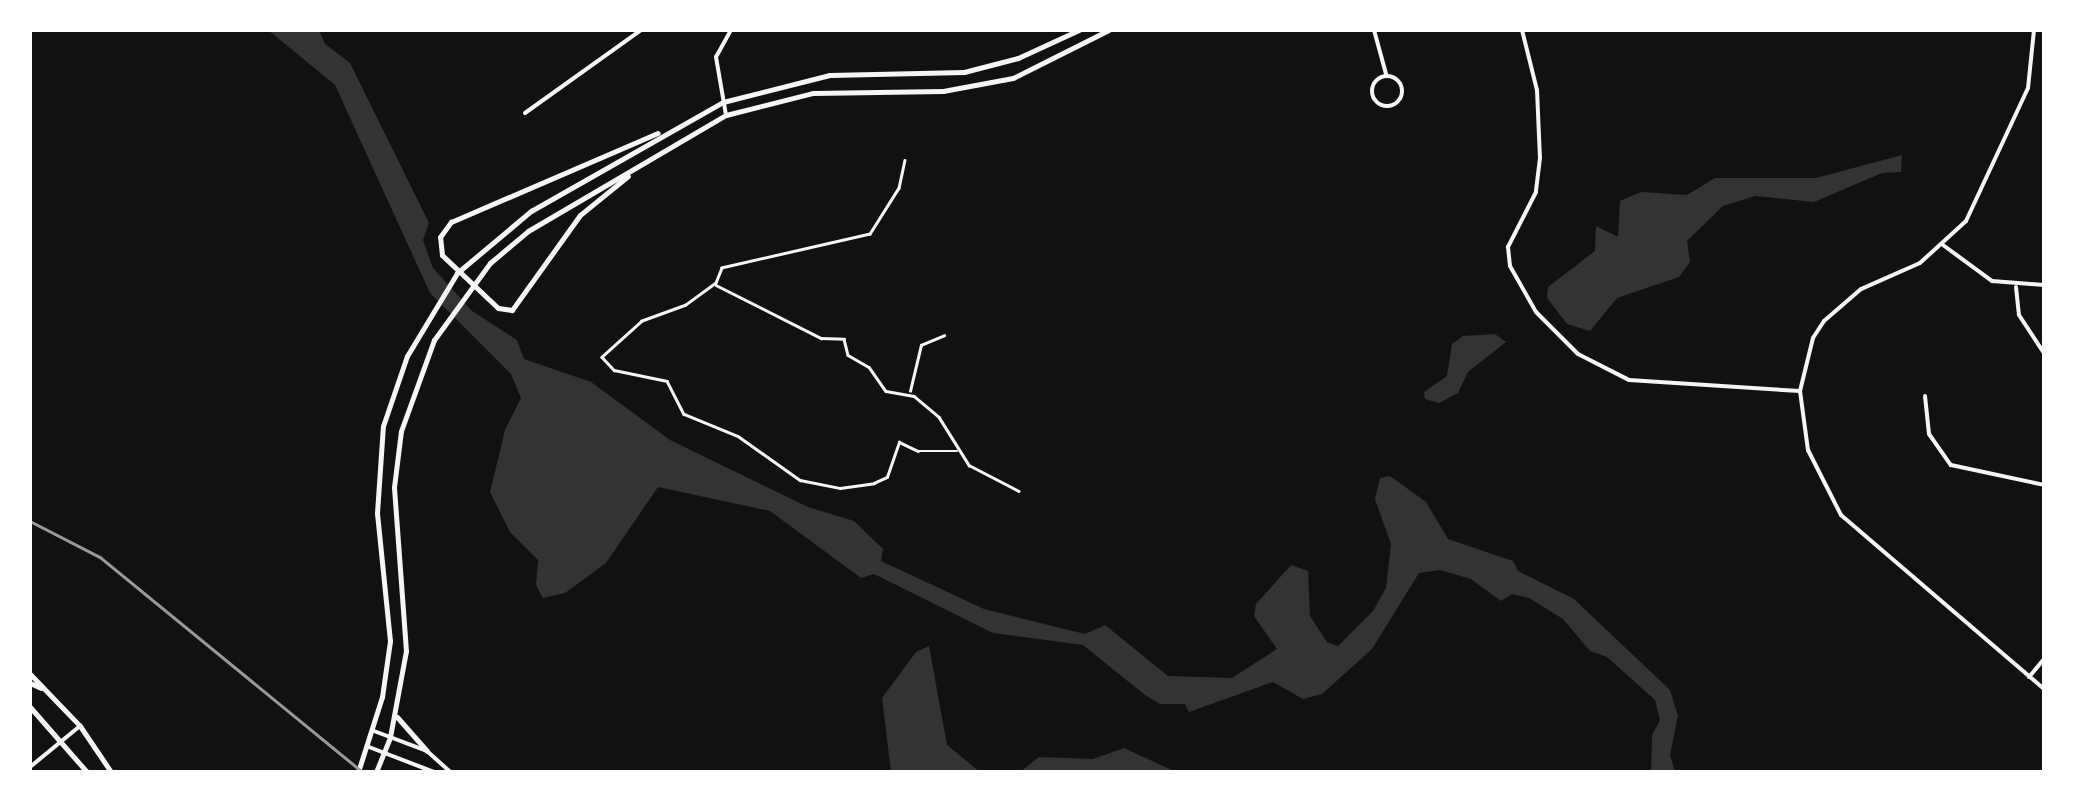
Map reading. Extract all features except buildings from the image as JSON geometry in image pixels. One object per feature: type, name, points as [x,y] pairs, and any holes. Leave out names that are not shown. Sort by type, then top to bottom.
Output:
[{"type":"main road","points":[[358,772],[374,732],[390,640],[378,455],[406,356],[436,302],[476,254],[531,211],[723,102],[830,75],[964,72],[1079,30]]},
{"type":"main road","points":[[376,772],[396,714],[406,651],[394,488],[400,431],[449,313],[490,263],[528,231],[726,115],[813,93],[964,87],[1013,78],[1110,30]]},
{"type":"main road","points":[[1070,35],[1076,49]]},
{"type":"main road","points":[[642,164],[580,214],[512,310],[498,308],[442,255],[440,237],[451,222],[545,176],[670,129]]},
{"type":"main road","points":[[30,674],[80,726],[111,772]]},
{"type":"main road","points":[[30,683],[49,692]]},
{"type":"main road","points":[[30,707],[64,738],[87,772]]},
{"type":"main road","points":[[396,714],[404,733],[427,752]]},
{"type":"street","points":[[525,113],[641,30]]},
{"type":"street","points":[[726,115],[716,57],[731,30]]},
{"type":"street","points":[[1374,30],[1386,76],[1401,87],[1399,99],[1388,106],[1372,92],[1386,76]]},
{"type":"street","points":[[1522,30],[1537,90],[1540,158],[1536,192],[1508,247],[1510,266],[1536,312],[1578,354],[1630,380],[1800,391]]},
{"type":"street","points":[[2034,30],[2035,62],[2022,105],[1984,190],[1943,245],[1860,290],[1824,321],[1813,338],[1800,391],[1808,450],[1841,515],[2044,688]]},
{"type":"street","points":[[1943,245],[1976,273],[2016,287],[2044,285]]},
{"type":"street","points":[[2016,287],[2020,314],[2044,354]]},
{"type":"street","points":[[1925,396],[1929,434],[1951,464],[2044,485]]},
{"type":"street","points":[[2029,677],[2044,659]]},
{"type":"street","points":[[30,767],[80,726]]},
{"type":"street","points":[[374,732],[427,752],[450,772]]},
{"type":"street","points":[[369,747],[434,772]]},
{"type":"path","points":[[905,160],[899,188],[870,234],[728,266],[715,284],[686,306],[642,320],[603,354],[605,364],[668,380],[684,414],[738,436],[800,480],[840,488],[874,484],[887,477],[895,447],[904,442],[918,451],[957,451]]},
{"type":"path","points":[[715,284],[821,338],[844,338],[848,354],[869,367],[886,391],[909,394],[939,417],[969,465],[1019,491]]},
{"type":"path","points":[[909,394],[918,349],[944,335]]},
{"type":"shaded area","points":[[268,30],[319,30],[325,44],[350,63],[429,223],[423,240],[433,268],[472,311],[517,340],[524,359],[591,382],[670,440],[808,507],[854,521],[883,549],[881,561],[984,609],[1085,634],[1105,625],[1168,676],[1232,678],[1277,649],[1254,616],[1256,604],[1291,565],[1308,571],[1310,616],[1327,642],[1338,646],[1373,611],[1386,588],[1391,544],[1375,499],[1380,478],[1390,476],[1426,502],[1448,539],[1513,561],[1518,571],[1574,599],[1670,690],[1678,716],[1670,755],[1675,772],[1651,772],[1652,735],[1660,720],[1655,700],[1607,657],[1590,651],[1563,619],[1529,598],[1512,594],[1501,601],[1471,579],[1440,570],[1419,573],[1372,649],[1322,694],[1303,699],[1273,682],[1189,712],[1185,704],[1160,704],[1145,695],[1083,645],[993,633],[874,574],[861,578],[770,511],[658,487],[606,563],[565,593],[543,598],[536,585],[538,560],[510,532],[490,492],[505,430],[521,398],[511,374],[430,293],[335,85]]},
{"type":"shaded area","points":[[1902,155],[1901,172],[1882,173],[1814,202],[1755,196],[1723,206],[1687,241],[1690,262],[1679,277],[1617,298],[1590,331],[1567,324],[1547,298],[1548,287],[1595,251],[1596,226],[1618,237],[1620,201],[1641,192],[1687,195],[1715,178],[1816,178]]},
{"type":"shaded area","points":[[1495,334],[1506,342],[1468,372],[1458,393],[1439,403],[1425,399],[1424,392],[1447,376],[1452,344],[1463,336]]},
{"type":"shaded area","points":[[929,646],[947,745],[980,772],[891,772],[882,698],[916,652]]},
{"type":"shaded area","points":[[1124,748],[1176,772],[1020,772],[1039,757],[1093,759]]},
{"type":"tram line","points":[[30,521],[100,557],[363,772]]}]
